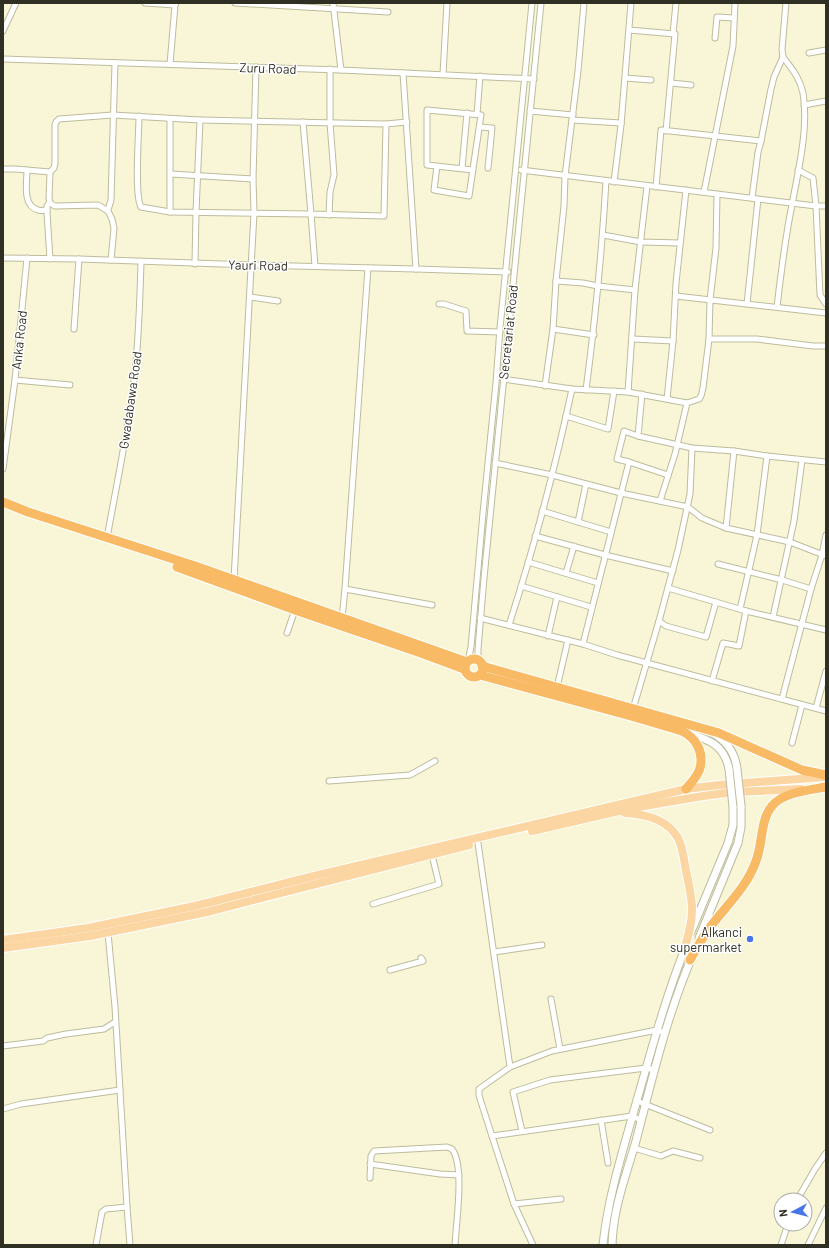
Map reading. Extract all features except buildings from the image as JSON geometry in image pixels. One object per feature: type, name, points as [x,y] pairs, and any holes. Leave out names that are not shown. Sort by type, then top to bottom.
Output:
[{"type":"highway","points":[[3,502],[234,580],[466,664]]},
{"type":"highway","points":[[3,508],[106,541],[294,610],[421,652],[466,664]]},
{"type":"highway","points":[[466,664],[472,659],[480,667],[688,734],[695,742],[700,753],[700,767],[697,774],[686,789]]},
{"type":"highway","points":[[466,664],[466,674],[474,678],[480,667]]},
{"type":"highway","points":[[480,667],[705,729],[732,738],[802,770],[826,776]]},
{"type":"highway","points":[[690,960],[705,934],[743,887],[751,873],[757,860],[765,818],[772,805],[779,799],[787,796],[826,786]]},
{"type":"main road","points":[[3,940],[88,928],[195,906],[314,876],[686,789],[826,776]]},
{"type":"main road","points":[[3,948],[108,933],[213,910],[478,843],[604,814],[703,796],[734,792],[799,789],[826,786]]},
{"type":"main road","points":[[604,814],[623,813],[646,815],[659,820],[671,829],[678,838],[682,850],[692,905],[692,919],[684,950]]},
{"type":"street","points":[[3,31],[16,3]]},
{"type":"street","points":[[145,3],[175,4],[170,64]]},
{"type":"street","points":[[235,3],[334,6],[388,12]]},
{"type":"street","points":[[443,74],[447,3]]},
{"type":"street","name":"Secretariat Road","points":[[466,664],[471,647],[505,272],[532,3]]},
{"type":"street","name":"Secretariat Road","points":[[480,667],[478,656],[480,618],[523,171],[541,3]]},
{"type":"street","points":[[545,386],[553,329],[556,281],[564,206],[565,176],[573,118],[584,3]]},
{"type":"street","points":[[614,182],[621,123],[631,3]]},
{"type":"street","points":[[666,131],[675,34],[673,34],[676,3]]},
{"type":"street","points":[[704,192],[732,46],[735,3]]},
{"type":"street","points":[[752,198],[758,152],[774,77],[782,57],[786,3]]},
{"type":"street","points":[[334,6],[342,70]]},
{"type":"street","points":[[715,38],[717,17],[734,18]]},
{"type":"street","points":[[629,30],[673,34]]},
{"type":"street","points":[[809,53],[826,50]]},
{"type":"street","points":[[778,307],[783,257],[792,203],[796,189],[804,131],[803,93],[799,79],[782,57]]},
{"type":"street","name":"Zuru Road","points":[[3,58],[330,69],[534,79]]},
{"type":"street","points":[[108,210],[111,200],[115,62]]},
{"type":"street","points":[[234,580],[254,213],[253,179],[256,67]]},
{"type":"street","points":[[329,215],[330,192],[334,175],[330,123],[330,69]]},
{"type":"street","points":[[403,73],[416,269]]},
{"type":"street","points":[[477,114],[480,76]]},
{"type":"street","points":[[625,78],[651,80]]},
{"type":"street","points":[[671,83],[692,85]]},
{"type":"street","points":[[804,105],[826,100]]},
{"type":"street","points":[[437,166],[434,190],[469,196],[482,114],[427,110],[427,165],[462,168],[473,170]]},
{"type":"street","points":[[530,110],[573,118],[621,123]]},
{"type":"street","points":[[462,168],[467,113]]},
{"type":"street","points":[[50,260],[47,210],[50,202],[50,172],[54,168],[55,163],[55,125],[56,122],[62,118],[113,115],[255,122],[386,124],[407,122]]},
{"type":"street","points":[[139,116],[137,186],[139,204],[144,208],[170,212],[384,216],[386,124]]},
{"type":"street","points":[[170,119],[170,212]]},
{"type":"street","points":[[194,264],[200,120]]},
{"type":"street","points":[[303,122],[315,266]]},
{"type":"street","points":[[480,127],[492,128],[488,168]]},
{"type":"street","points":[[656,187],[661,130],[761,141]]},
{"type":"street","points":[[3,169],[50,172]]},
{"type":"street","points":[[27,170],[27,196],[29,203],[38,210],[47,210]]},
{"type":"street","points":[[516,170],[826,206]]},
{"type":"street","points":[[798,170],[813,178],[816,206],[820,295],[826,304]]},
{"type":"street","points":[[171,174],[253,179]]},
{"type":"street","points":[[586,390],[594,335],[603,235],[606,181]]},
{"type":"street","points":[[628,392],[636,290],[647,186]]},
{"type":"street","points":[[667,398],[686,190]]},
{"type":"street","points":[[503,379],[572,389],[628,392],[667,398],[687,403],[699,399],[701,396],[709,339],[710,300],[716,248],[717,194]]},
{"type":"street","points":[[747,304],[758,199]]},
{"type":"street","points":[[50,202],[55,206],[98,205],[108,210],[114,228],[111,260]]},
{"type":"street","points":[[603,235],[641,242],[680,243]]},
{"type":"street","name":"Yauri Road","points":[[3,258],[50,260],[79,259],[194,264],[315,266],[514,273]]},
{"type":"street","name":"Anka Road","points":[[3,469],[15,380],[27,258]]},
{"type":"street","points":[[74,329],[79,259]]},
{"type":"street","name":"Gwadabawa Road","points":[[107,538],[127,432],[135,373],[141,262]]},
{"type":"street","points":[[342,618],[368,268]]},
{"type":"street","points":[[556,281],[636,290]]},
{"type":"street","points":[[676,296],[826,313]]},
{"type":"street","points":[[250,297],[278,301]]},
{"type":"street","points":[[439,304],[444,304],[466,311],[467,331],[500,332]]},
{"type":"street","points":[[553,329],[594,335]]},
{"type":"street","points":[[633,339],[673,341]]},
{"type":"street","points":[[709,339],[757,339],[813,346],[826,346]]},
{"type":"street","points":[[15,380],[70,385]]},
{"type":"street","points":[[509,625],[536,536],[572,389]]},
{"type":"street","points":[[566,416],[608,429],[614,391]]},
{"type":"street","points":[[638,436],[642,394]]},
{"type":"street","points":[[660,501],[687,403]]},
{"type":"street","points":[[668,475],[617,459],[624,432],[692,448],[734,451],[826,462]]},
{"type":"street","points":[[633,709],[660,621],[688,507],[692,448]]},
{"type":"street","points":[[726,528],[734,451]]},
{"type":"street","points":[[740,608],[757,535],[768,456]]},
{"type":"street","points":[[773,617],[794,522],[802,460]]},
{"type":"street","points":[[583,644],[591,607],[612,532],[629,462]]},
{"type":"street","points":[[495,463],[552,475],[621,493],[688,507],[702,518],[726,528],[790,542],[824,555]]},
{"type":"street","points":[[578,522],[586,484]]},
{"type":"street","points":[[542,511],[612,532]]},
{"type":"street","points":[[782,699],[811,589],[824,555],[826,535]]},
{"type":"street","points":[[536,536],[605,555],[673,571]]},
{"type":"street","points":[[566,573],[574,546]]},
{"type":"street","points":[[528,562],[598,583]]},
{"type":"street","points":[[718,564],[811,589]]},
{"type":"street","points":[[522,586],[591,607]]},
{"type":"street","points":[[668,588],[746,610],[826,630]]},
{"type":"street","points":[[345,589],[432,606]]},
{"type":"street","points":[[548,636],[557,597]]},
{"type":"street","points":[[660,621],[666,626],[706,637],[716,602]]},
{"type":"street","points":[[287,633],[294,610]]},
{"type":"street","points":[[712,681],[723,643],[738,646],[746,610]]},
{"type":"street","points":[[480,618],[583,644],[617,655],[826,711]]},
{"type":"street","points":[[557,688],[568,640]]},
{"type":"street","points":[[816,708],[826,671]]},
{"type":"street","points":[[792,742],[802,705]]},
{"type":"street","points":[[612,1245],[621,1190],[677,993],[738,843],[741,827],[738,769],[734,756],[728,745],[716,735],[705,729]]},
{"type":"street","points":[[603,1245],[605,1224],[610,1202],[632,1116],[663,1008],[684,950],[728,843],[733,825],[733,807],[729,770],[724,753],[714,744],[702,738],[682,732]]},
{"type":"street","points":[[329,781],[410,775],[435,761]]},
{"type":"street","points":[[478,843],[510,1067]]},
{"type":"street","points":[[373,904],[439,884],[432,855]]},
{"type":"street","points":[[108,933],[130,1245]]},
{"type":"street","points":[[494,952],[542,945]]},
{"type":"street","points":[[390,970],[423,961],[421,958]]},
{"type":"street","points":[[551,999],[560,1049]]},
{"type":"street","points":[[3,1046],[43,1040],[66,1034],[104,1029],[115,1022]]},
{"type":"street","points":[[104,1029],[116,1034]]},
{"type":"street","points":[[533,1245],[514,1204],[479,1095],[479,1090],[510,1067],[552,1050],[657,1030],[665,1033]]},
{"type":"street","points":[[522,1131],[513,1092],[550,1080],[646,1068],[655,1070]]},
{"type":"street","points":[[3,1109],[21,1104],[120,1090]]},
{"type":"street","points":[[637,1101],[710,1130]]},
{"type":"street","points":[[492,1136],[632,1116],[641,1120]]},
{"type":"street","points":[[601,1120],[608,1163]]},
{"type":"street","points":[[370,1178],[371,1154],[374,1151],[447,1147],[452,1149],[459,1175],[455,1245]]},
{"type":"street","points":[[634,1148],[662,1156],[673,1151],[700,1158]]},
{"type":"street","points":[[802,1192],[826,1152]]},
{"type":"street","points":[[370,1164],[440,1174],[459,1175]]},
{"type":"street","points":[[514,1204],[562,1199]]},
{"type":"street","points":[[96,1245],[102,1212],[106,1209],[128,1207]]},
{"type":"street","points":[[808,1245],[826,1208]]},
{"type":"street","points":[[781,1245],[785,1232]]},
{"type":"place","name":"Alkanci supermarket","points":[[750,939]]}]
